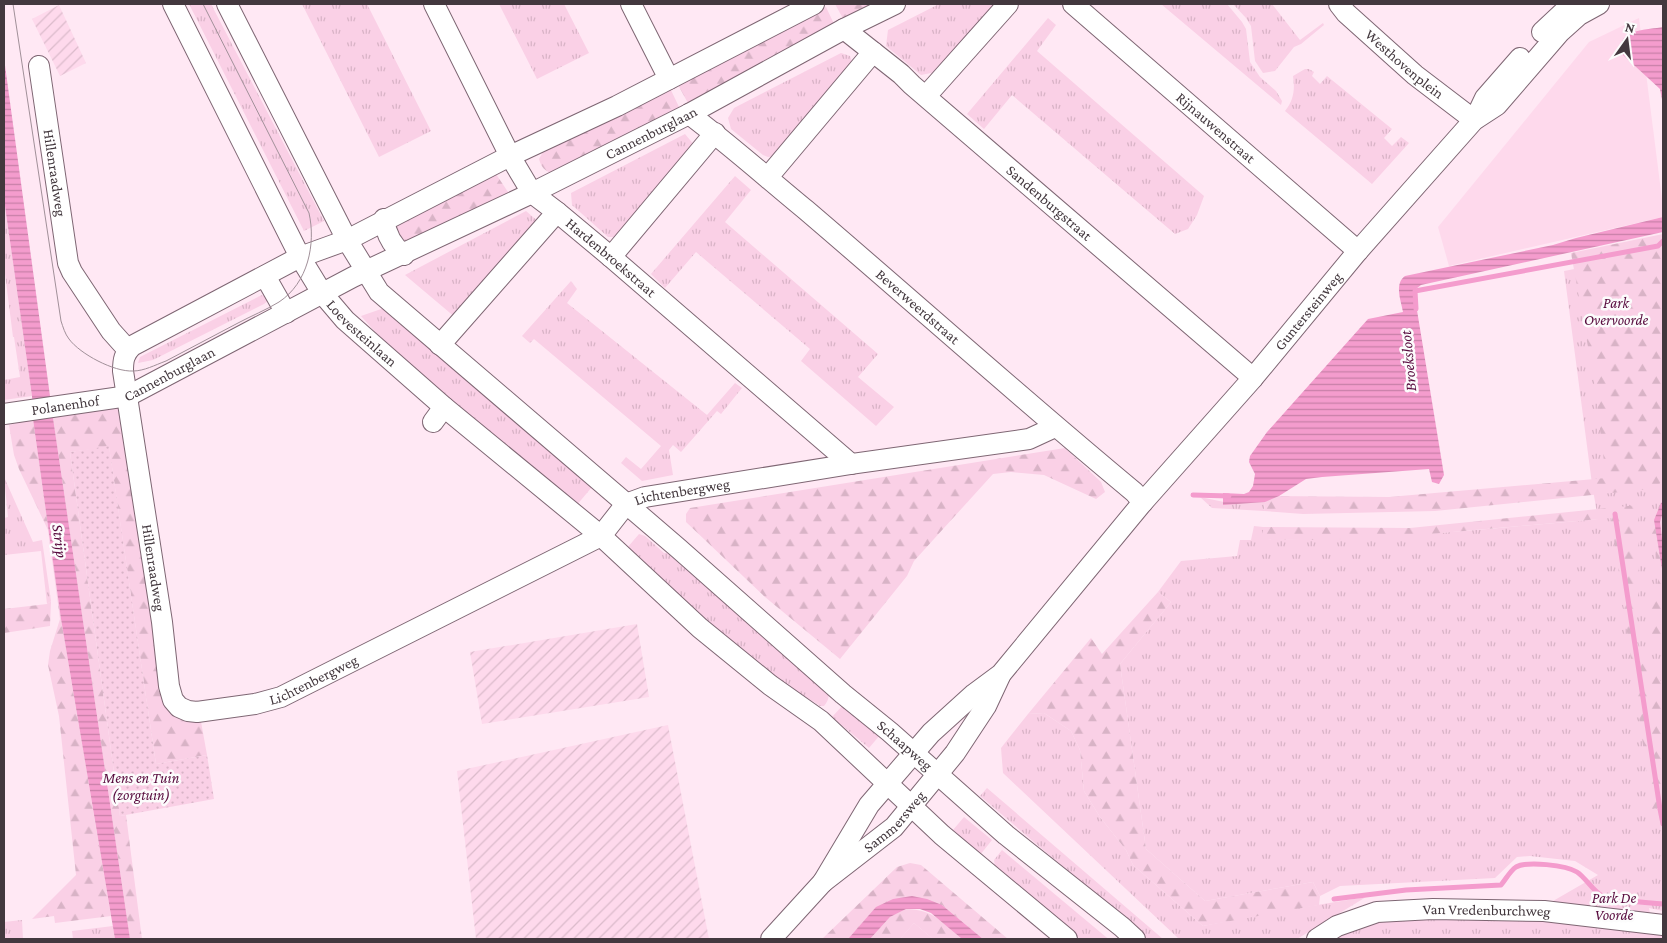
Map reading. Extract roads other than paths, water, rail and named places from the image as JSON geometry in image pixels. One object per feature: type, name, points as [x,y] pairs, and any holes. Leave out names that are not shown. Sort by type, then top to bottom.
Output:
[{"type":"street","name":"Loevesteinlaan","points":[[173,4],[300,258],[322,293],[345,320],[439,414],[601,536],[706,634],[770,685],[821,721],[888,784]]},
{"type":"street","points":[[227,4],[320,184],[346,240],[379,292],[626,504]]},
{"type":"street","name":"Hardenbroekstraat","points":[[434,4],[510,156],[532,194],[611,258],[851,464]]},
{"type":"street","points":[[631,4],[669,79]]},
{"type":"street","points":[[128,350],[132,346],[300,258],[346,240],[510,156],[617,106],[814,4]]},
{"type":"street","name":"Cannenburglaan","points":[[128,350],[124,355],[123,362],[128,396],[365,271],[404,255],[532,194],[689,114],[844,29],[895,4]]},
{"type":"street","points":[[926,96],[1008,4]]},
{"type":"street","name":"Rijnauwenstraat","points":[[1072,4],[1358,251]]},
{"type":"street","name":"Westhovenplein","points":[[1339,4],[1346,13],[1415,75],[1474,120]]},
{"type":"street","name":"Guntersteinweg","points":[[1143,502],[1253,378],[1358,251],[1474,120],[1485,98],[1548,26],[1572,4]]},
{"type":"street","name":"Guntersteinweg","points":[[1474,120],[1497,105],[1560,32],[1580,15],[1599,4]]},
{"type":"street","name":"Sandenburgstraat","points":[[844,29],[926,96],[1253,378]]},
{"type":"street","points":[[768,177],[873,52]]},
{"type":"street","name":"Hillenraadweg","points":[[39,66],[68,264],[111,331],[128,350]]},
{"type":"street","name":"Beverweerdstraat","points":[[689,114],[768,177],[985,364],[1055,427],[1134,492],[1143,502]]},
{"type":"street","name":"Cannenburglaan","points":[[611,258],[715,133]]},
{"type":"street","points":[[440,345],[556,212]]},
{"type":"street","points":[[384,219],[385,228],[394,248],[404,255]]},
{"type":"street","points":[[265,276],[286,313]]},
{"type":"street","name":"Hillenraadweg","points":[[128,396],[161,613],[169,686],[173,700],[179,707],[188,711],[209,711]]},
{"type":"street","name":"Polanenhof","points":[[4,414],[128,396]]},
{"type":"street","name":"Lichtenbergweg","points":[[209,711],[255,704],[281,697],[601,536],[626,504],[660,494],[851,464],[1029,439],[1055,427]]},
{"type":"street","name":"Sammersweg","points":[[823,882],[869,805],[931,733],[974,694],[1001,674],[1143,502]]},
{"type":"street","name":"Schaapweg","points":[[626,504],[1006,836],[1122,927],[1134,939]]},
{"type":"street","name":"Sammersweg","points":[[771,939],[823,882],[894,827],[955,753],[986,706],[1001,674]]},
{"type":"street","points":[[888,784],[942,835],[1067,939]]},
{"type":"street","name":"Van Vredenburchweg","points":[[1317,939],[1336,926],[1378,912],[1433,909],[1544,911],[1663,925]]},
{"type":"water","points":[[1663,27],[1663,105],[1660,89],[1623,55],[1621,46],[1623,40],[1633,32]]},
{"type":"water","name":"Strijp","points":[[4,58],[53,418],[130,939],[115,939],[61,619],[4,199]]},
{"type":"water","points":[[1663,217],[1663,232],[1421,285],[1416,289],[1414,292],[1444,475],[1439,484],[1432,482],[1429,469],[1322,477],[1306,479],[1279,496],[1265,502],[1223,505],[1223,493],[1244,494],[1249,492],[1253,486],[1255,474],[1249,462],[1250,456],[1267,432],[1368,319],[1403,312],[1399,288],[1405,276],[1553,245]]},
{"type":"water","points":[[1663,502],[1660,522],[1663,547],[1663,575],[1654,520]]},
{"type":"water","points":[[912,896],[942,905],[983,939],[962,939],[931,913],[920,909],[906,909],[890,917],[870,939],[848,939],[876,907],[893,899]]},
{"type":"waterway","name":"Broeksloot","points":[[1416,309],[1415,291],[1658,246],[1663,241]]},
{"type":"waterway","name":"Broeksloot","points":[[1193,495],[1229,496]]},
{"type":"waterway","points":[[1615,514],[1663,824]]},
{"type":"waterway","points":[[1334,899],[1406,890],[1501,885],[1516,867],[1537,864],[1564,867],[1577,872],[1602,896],[1663,904]]},
{"type":"tram line","points":[[13,4],[61,321],[64,330],[74,345],[98,361],[125,371],[137,371],[166,361],[279,302],[297,284],[308,262],[311,237],[309,213],[203,4]]},
{"type":"park label","name":"Park Overvoorde","points":[[1616,312]]},
{"type":"park label","name":"Mens en Tuin (zorgtuin)","points":[[141,786]]},
{"type":"park label","name":"Park De Voorde","points":[[1614,906]]}]
